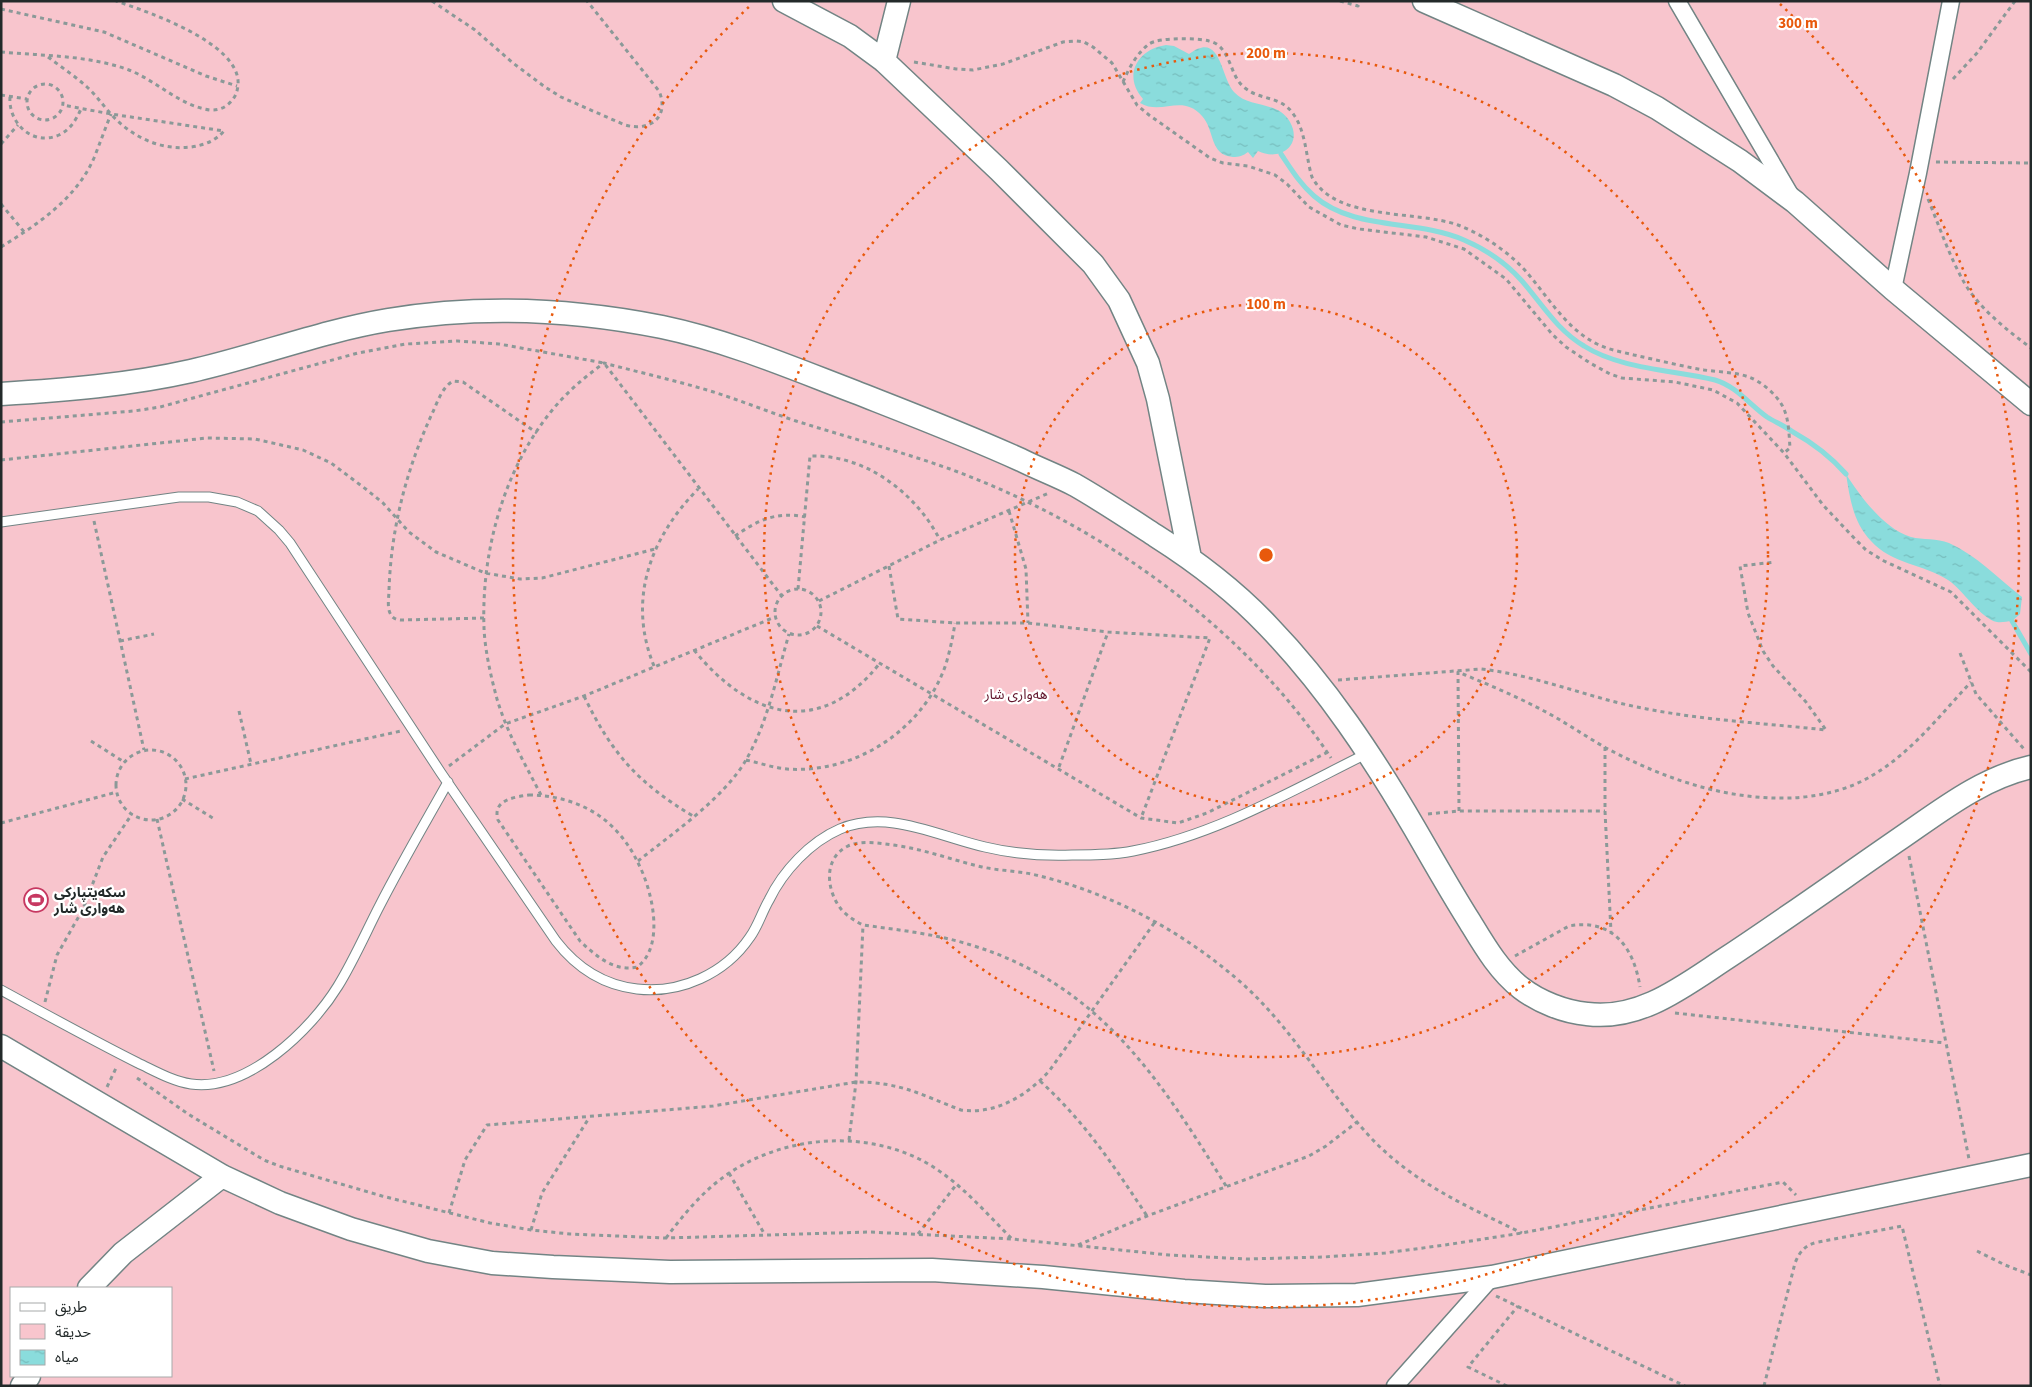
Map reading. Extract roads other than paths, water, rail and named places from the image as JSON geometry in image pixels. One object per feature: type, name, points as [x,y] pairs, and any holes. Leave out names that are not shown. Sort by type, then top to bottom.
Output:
[{"type":"street","points":[[784,1],[850,36],[884,60],[999,170],[1093,264],[1119,300],[1148,363],[1190,558]]},
{"type":"street","points":[[884,60],[899,1]]},
{"type":"street","points":[[1424,1],[1614,85],[1657,108],[1740,161],[1795,202],[1893,289],[2031,404]]},
{"type":"street","points":[[1677,1],[1795,202]]},
{"type":"street","points":[[1893,289],[1934,94],[1951,1]]},
{"type":"street","points":[[1,394],[115,384],[183,373],[394,319],[475,311],[544,311],[617,319],[703,337],[738,348],[945,427],[1071,483],[1190,558],[1216,578],[1268,625],[1316,681],[1369,753],[1472,926],[1499,965],[1521,988],[1536,997],[1552,1005],[1581,1014],[1602,1015],[1622,1013],[1644,1007],[1662,999],[1747,944],[1971,791],[2006,774],[2028,759]]},
{"type":"street","points":[[1,1046],[222,1176],[280,1203],[351,1229],[428,1251],[501,1263],[670,1272],[932,1270],[1043,1277],[1184,1291],[1298,1296],[1357,1295],[1487,1283],[1811,1210],[2031,1165]]},
{"type":"street","points":[[90,1287],[123,1253],[222,1176]]},
{"type":"street","points":[[1395,1386],[1487,1283]]},
{"type":"lane","points":[[1,522],[193,497],[223,498],[258,511],[290,543],[411,729],[547,929],[567,955],[590,974],[616,985],[631,988],[657,990],[671,988],[704,977],[730,959],[751,935],[787,871],[815,845],[839,830],[851,826],[864,822],[889,821],[1004,851],[1047,855],[1105,855],[1159,845],[1225,822],[1369,753]]},
{"type":"lane","points":[[1,990],[104,1046],[168,1077],[191,1084],[216,1084],[243,1074],[273,1055],[301,1031],[326,1003],[348,968],[380,904],[448,782]]},
{"type":"water","points":[[1174,46],[1189,54],[1200,48],[1208,48],[1214,51],[1234,92],[1247,101],[1271,107],[1285,115],[1290,122],[1294,138],[1287,149],[1281,153],[1274,154],[1258,151],[1253,158],[1248,152],[1237,157],[1225,155],[1216,147],[1206,122],[1194,109],[1179,105],[1156,107],[1140,103],[1143,99],[1134,81],[1136,64],[1148,52],[1156,47]]},
{"type":"water","points":[[1846,474],[1874,511],[1891,527],[1911,537],[1940,540],[1949,543],[1969,554],[1987,568],[2022,597],[2020,614],[2012,621],[1999,622],[1991,620],[1978,610],[1948,580],[1929,570],[1888,555],[1879,549],[1865,534],[1856,518]]},
{"type":"waterway","points":[[1281,154],[1304,186],[1330,207],[1366,220],[1426,229],[1472,244],[1495,257],[1509,268],[1550,316],[1574,340],[1598,354],[1614,360],[1723,383],[1736,391],[1767,417],[1814,445],[1846,474]]},
{"type":"waterway","points":[[2012,621],[2031,654]]},
{"type":"place","name":"سکەیتپارکی هەواری شار","points":[[36,900]]},
{"type":"park label","name":"هەواری شار","points":[[1016,694]]}]
